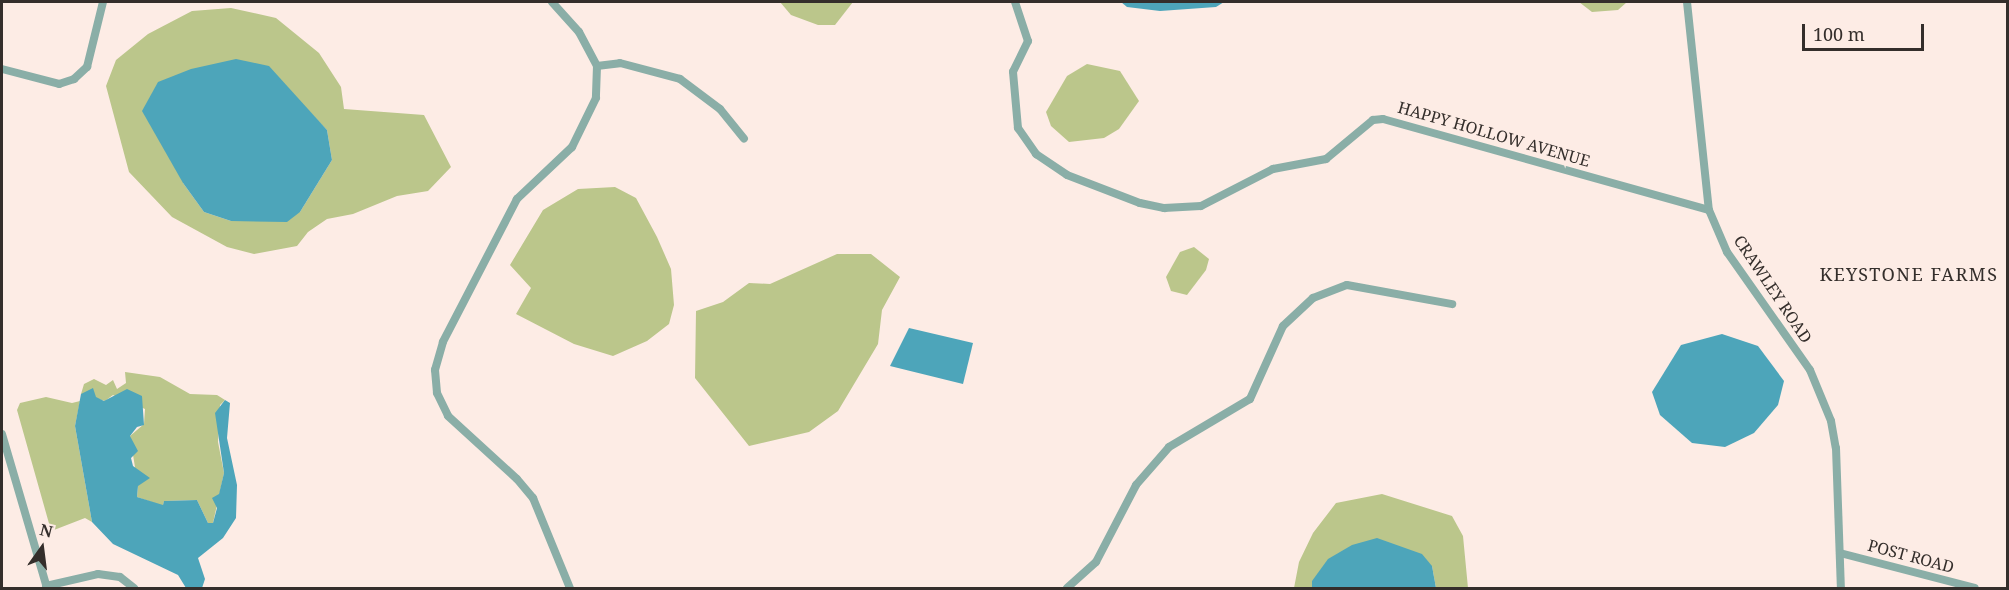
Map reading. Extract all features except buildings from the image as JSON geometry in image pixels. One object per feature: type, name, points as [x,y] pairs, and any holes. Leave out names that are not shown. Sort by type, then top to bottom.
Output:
[{"type":"street","points":[[2,69],[59,84],[74,79],[87,67],[103,2]]},
{"type":"street","points":[[552,2],[579,32],[597,66],[596,98],[572,147],[518,199],[443,342],[435,370],[437,393],[448,416],[517,479],[533,498],[570,588]]},
{"type":"street","name":"HAPPY HOLLOW AVENUE","points":[[1015,2],[1028,41],[1013,72],[1018,128],[1036,154],[1068,175],[1140,203],[1164,208],[1201,206],[1273,169],[1326,159],[1373,120],[1383,119],[1709,210]]},
{"type":"street","name":"CRAWLEY ROAD","points":[[1687,2],[1709,210],[1727,252],[1810,370],[1822,395],[1836,448],[1841,588]]},
{"type":"street","points":[[597,66],[620,63],[680,79],[720,109],[744,139]]},
{"type":"street","points":[[1067,588],[1096,562],[1136,485],[1169,447],[1250,399],[1283,326],[1313,298],[1347,285],[1452,304]]},
{"type":"street","points":[[2,434],[46,587],[98,574],[120,577],[134,588]]},
{"type":"street","name":"POST ROAD","points":[[1840,553],[1975,588]]},
{"type":"green space","points":[[780,2],[853,2],[835,25],[818,25],[791,15]]},
{"type":"green space","points":[[1579,2],[1627,2],[1618,10],[1592,12]]},
{"type":"green space","points":[[231,8],[276,18],[319,53],[341,87],[344,109],[424,115],[451,167],[428,191],[397,196],[353,214],[327,219],[308,232],[297,246],[254,254],[227,247],[172,217],[129,172],[106,86],[116,60],[148,34],[192,11]],"holes":[[[306,108],[327,130],[332,160],[300,212],[231,221],[204,212],[183,183]]]},
{"type":"green space","points":[[1087,64],[1120,71],[1139,101],[1119,129],[1104,138],[1069,142],[1051,126],[1046,112],[1067,76]]},
{"type":"green space","points":[[615,187],[636,198],[657,237],[671,269],[674,305],[669,324],[647,341],[613,356],[574,344],[516,314],[531,288],[510,265],[543,210],[578,189]]},
{"type":"green space","points":[[1194,247],[1209,259],[1206,270],[1187,295],[1171,291],[1166,277],[1180,252]]},
{"type":"green space","points":[[837,254],[871,254],[900,277],[882,310],[878,344],[838,411],[809,432],[749,446],[695,378],[696,311],[723,302],[749,283],[770,284]]},
{"type":"green space","points":[[125,372],[160,377],[190,394],[217,395],[225,400],[220,405],[218,442],[224,473],[213,523],[208,523],[197,500],[164,501],[163,506],[137,497],[138,486],[130,436],[144,424],[145,409],[113,395],[105,401],[81,394],[84,384],[94,379],[106,385],[113,380],[117,389],[126,383]]},
{"type":"green space","points":[[46,397],[72,403],[80,401],[75,426],[92,522],[85,518],[54,530],[50,527],[17,410],[20,403]]},
{"type":"green space","points":[[1382,494],[1452,516],[1463,536],[1468,588],[1436,588],[1432,566],[1312,581],[1312,588],[1294,588],[1299,562],[1313,533],[1336,503]]},
{"type":"water","points":[[1121,2],[1224,2],[1216,7],[1160,11],[1127,7]]},
{"type":"water","points":[[236,59],[269,66],[327,130],[332,160],[300,212],[287,222],[231,221],[204,212],[183,183],[142,111],[158,82],[191,69]]},
{"type":"water","points":[[909,328],[973,343],[963,384],[890,366]]},
{"type":"water","points":[[1722,334],[1758,346],[1784,381],[1778,405],[1754,433],[1725,447],[1692,443],[1660,415],[1652,392],[1681,345]]},
{"type":"water","points":[[93,388],[96,397],[104,401],[127,389],[142,396],[144,425],[137,427],[130,436],[138,451],[131,458],[133,466],[150,478],[138,486],[137,497],[163,505],[164,501],[197,500],[208,523],[213,523],[217,508],[212,498],[219,494],[224,473],[215,413],[225,400],[230,403],[227,438],[237,485],[236,518],[223,538],[198,558],[205,579],[202,588],[186,588],[178,575],[113,544],[92,522],[75,426],[81,394]]},
{"type":"water","points":[[1377,538],[1422,554],[1432,566],[1436,588],[1312,588],[1312,581],[1328,559],[1352,545]]},
{"type":"district","name":"KEYSTONE FARMS","points":[[1909,274]]}]
